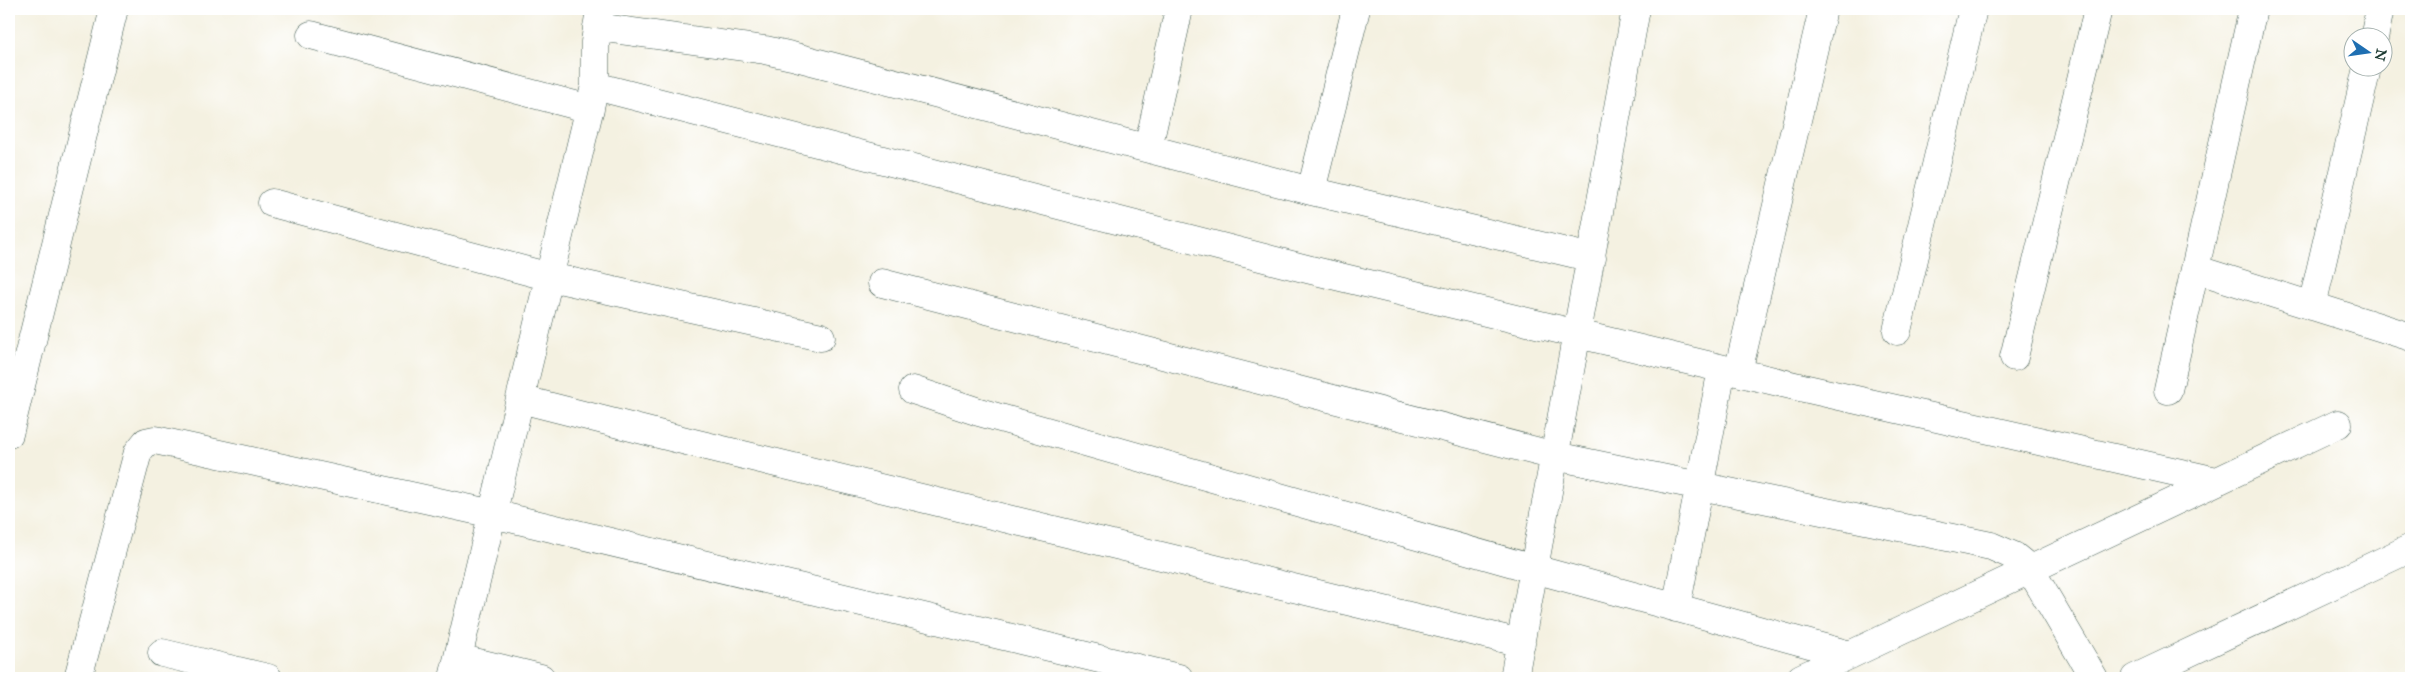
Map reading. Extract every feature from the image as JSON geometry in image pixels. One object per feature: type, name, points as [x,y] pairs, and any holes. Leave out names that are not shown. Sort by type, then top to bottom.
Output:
[{"type":"street","points":[[9,434],[114,9]]},
{"type":"street","points":[[1148,148],[1179,9]]},
{"type":"street","points":[[1311,191],[1356,9]]},
{"type":"street","points":[[1514,678],[1636,9]]},
{"type":"street","points":[[1676,608],[1700,485],[1823,9]]},
{"type":"street","points":[[1897,331],[1973,9]]},
{"type":"street","points":[[2014,357],[2098,9]]},
{"type":"street","points":[[2168,390],[2253,9]]},
{"type":"street","points":[[2376,28],[2380,9]]},
{"type":"street","points":[[541,678],[456,668],[592,98],[599,18],[764,50],[1311,191],[1592,258]]},
{"type":"street","points":[[311,35],[592,98],[1730,371],[2216,482]]},
{"type":"street","points":[[2312,306],[2365,78]]},
{"type":"street","points":[[272,203],[550,276],[821,336]]},
{"type":"street","points":[[2195,269],[2411,336]]},
{"type":"street","points":[[882,283],[1555,456],[1991,546],[2014,556],[2030,569],[2094,678]]},
{"type":"street","points":[[913,390],[979,412],[1534,569],[1850,655]]},
{"type":"street","points":[[520,399],[703,446],[1520,643]]},
{"type":"street","points":[[1801,678],[2338,424]]},
{"type":"street","points":[[78,678],[138,452],[146,442],[155,440],[493,514],[1179,678]]},
{"type":"street","points":[[2135,678],[2411,548]]},
{"type":"street","points":[[162,653],[268,678]]}]
